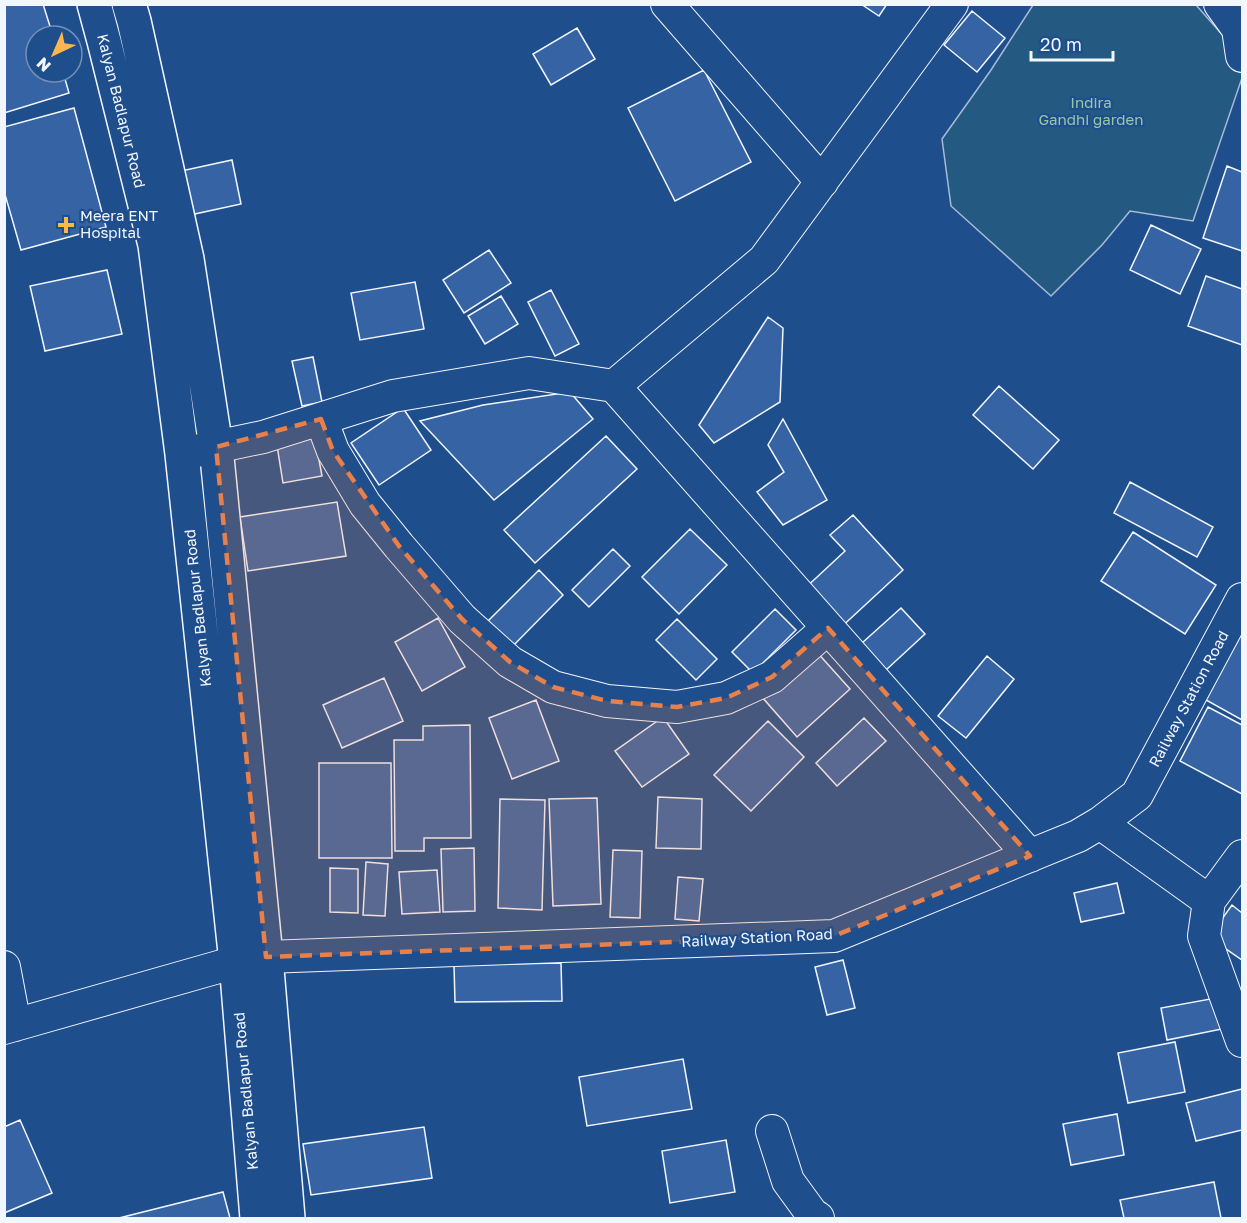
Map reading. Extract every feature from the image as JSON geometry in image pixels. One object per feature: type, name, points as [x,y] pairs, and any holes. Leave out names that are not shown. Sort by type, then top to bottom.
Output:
[{"type":"main road","name":"Kalyan Badlapur Road","points":[[94,4],[155,245],[288,1218]]},
{"type":"main road","name":"Kalyan Badlapur Road","points":[[129,4],[187,259],[216,447],[251,960],[257,1218]]},
{"type":"street","points":[[667,4],[822,182]]},
{"type":"street","points":[[614,386],[764,260],[952,4]]},
{"type":"street","points":[[1220,4],[1238,29],[1242,57]]},
{"type":"street","points":[[182,454],[263,437],[393,396],[530,373],[614,386],[1030,856]]},
{"type":"street","points":[[321,418],[333,451],[365,504],[399,546],[462,619],[510,662],[553,687],[607,701],[677,707],[726,698],[772,677],[828,628]]},
{"type":"street","name":"Railway Station Road","points":[[10,1026],[251,960],[834,936],[1078,836],[1100,823],[1137,795],[1242,599]]},
{"type":"street","points":[[1100,823],[1209,901]]},
{"type":"street","points":[[1242,856],[1209,901],[1204,936],[1242,1041]]},
{"type":"street","points":[[4,967],[10,1026]]},
{"type":"street","points":[[772,1131],[788,1181],[812,1214],[818,1218]]},
{"type":"highlighted area","points":[[321,419],[333,451],[399,546],[462,619],[510,662],[553,687],[607,701],[677,707],[726,698],[772,677],[828,628],[1030,856],[834,936],[266,957],[216,447]]},
{"type":"green space","name":"Indira Gandhi garden","points":[[1033,5],[1196,5],[1242,57],[1242,78],[1193,221],[1130,211],[1102,245],[1051,296],[951,206],[942,139]]},
{"type":"building","points":[[4,4],[43,4],[49,24],[24,24],[24,84],[66,84],[69,93],[4,113]]},
{"type":"building","points":[[861,4],[887,4],[879,16]]},
{"type":"building","points":[[972,11],[1005,38],[977,72],[944,45]]},
{"type":"building","points":[[577,28],[595,59],[551,85],[533,54]]},
{"type":"building","points":[[704,70],[751,162],[675,201],[628,108]]},
{"type":"building","points":[[74,108],[106,227],[21,250],[4,191],[4,127]]},
{"type":"building","points":[[232,160],[241,204],[190,215],[181,171]]},
{"type":"building","points":[[1227,166],[1242,172],[1242,251],[1203,238]]},
{"type":"building","points":[[1151,225],[1201,249],[1180,294],[1130,270]]},
{"type":"building","points":[[489,250],[511,283],[464,313],[443,280]]},
{"type":"building","points":[[107,270],[122,334],[45,351],[30,286]]},
{"type":"building","points":[[1206,276],[1242,289],[1242,345],[1188,326]]},
{"type":"building","points":[[415,282],[424,329],[360,340],[351,293]]},
{"type":"building","points":[[551,290],[579,344],[555,356],[528,302]]},
{"type":"building","points":[[501,296],[518,324],[485,344],[468,316]]},
{"type":"building","points":[[768,317],[783,328],[780,402],[714,443],[699,425]]},
{"type":"building","points":[[313,357],[322,402],[302,406],[292,361]]},
{"type":"building","points":[[999,386],[1059,440],[1033,469],[973,415]]},
{"type":"building","points":[[570,392],[593,419],[494,500],[420,421],[483,405]]},
{"type":"building","points":[[403,408],[431,450],[379,485],[351,443]]},
{"type":"building","points":[[783,419],[827,500],[783,525],[757,492],[784,472],[768,445]]},
{"type":"building","points":[[314,433],[322,476],[283,483],[276,439]]},
{"type":"building","points":[[606,436],[637,469],[535,563],[504,530]]},
{"type":"building","points":[[1130,482],[1213,527],[1197,557],[1114,513]]},
{"type":"building","points":[[337,502],[346,556],[248,571],[240,517]]},
{"type":"building","points":[[853,515],[903,570],[837,631],[801,592],[845,551],[830,535]]},
{"type":"building","points":[[690,529],[727,565],[679,614],[642,577]]},
{"type":"building","points":[[1133,532],[1216,585],[1185,634],[1101,581]]},
{"type":"building","points":[[613,549],[630,566],[589,607],[572,590]]},
{"type":"building","points":[[539,570],[563,595],[507,652],[482,627]]},
{"type":"building","points":[[901,608],[925,634],[886,670],[862,643]]},
{"type":"building","points":[[775,609],[796,630],[753,673],[732,652]]},
{"type":"building","points":[[438,618],[465,667],[422,691],[395,642]]},
{"type":"building","points":[[677,619],[717,659],[696,680],[656,640]]},
{"type":"building","points":[[1242,629],[1242,720],[1206,700]]},
{"type":"building","points":[[815,650],[850,689],[797,737],[762,697]]},
{"type":"building","points":[[987,656],[1014,679],[966,738],[938,716]]},
{"type":"building","points":[[384,678],[403,721],[342,748],[323,705]]},
{"type":"building","points":[[536,700],[559,761],[512,779],[489,718]]},
{"type":"building","points":[[1208,707],[1242,725],[1242,794],[1180,761]]},
{"type":"building","points":[[663,717],[689,754],[642,787],[615,751]]},
{"type":"building","points":[[864,718],[886,741],[837,786],[816,763]]},
{"type":"building","points":[[768,721],[804,757],[751,811],[714,775]]},
{"type":"building","points":[[470,725],[471,838],[424,838],[424,851],[395,851],[394,740],[423,740],[423,726]]},
{"type":"building","points":[[319,763],[391,763],[392,858],[319,858]]},
{"type":"building","points":[[658,797],[702,799],[701,849],[656,848]]},
{"type":"building","points":[[597,798],[601,904],[553,906],[549,799]]},
{"type":"building","points":[[500,799],[545,800],[542,910],[498,908]]},
{"type":"building","points":[[474,848],[475,911],[443,912],[441,849]]},
{"type":"building","points":[[613,850],[642,851],[640,918],[610,917]]},
{"type":"building","points":[[366,862],[388,864],[385,916],[363,915]]},
{"type":"building","points":[[330,868],[358,869],[358,913],[330,912]]},
{"type":"building","points":[[437,870],[440,912],[402,914],[399,872]]},
{"type":"building","points":[[678,877],[703,879],[699,921],[675,919]]},
{"type":"building","points":[[1117,883],[1124,913],[1081,922],[1074,893]]},
{"type":"building","points":[[1232,905],[1242,913],[1242,960],[1209,937]]},
{"type":"building","points":[[843,960],[855,1008],[827,1015],[815,967]]},
{"type":"building","points":[[561,963],[562,1001],[455,1002],[454,965]]},
{"type":"building","points":[[1221,997],[1227,1028],[1167,1040],[1161,1008]]},
{"type":"building","points":[[1175,1042],[1185,1092],[1128,1103],[1118,1053]]},
{"type":"building","points":[[683,1059],[692,1109],[587,1126],[579,1077]]},
{"type":"building","points":[[1242,1089],[1242,1130],[1196,1141],[1186,1103]]},
{"type":"building","points":[[1117,1114],[1124,1155],[1071,1165],[1063,1124]]},
{"type":"building","points":[[20,1120],[52,1193],[4,1213],[4,1127]]},
{"type":"building","points":[[424,1127],[432,1178],[311,1195],[303,1144]]},
{"type":"building","points":[[726,1140],[735,1192],[670,1203],[662,1151]]},
{"type":"building","points":[[1214,1182],[1221,1218],[1124,1218],[1120,1200]]},
{"type":"building","points":[[223,1192],[230,1218],[119,1218]]},
{"type":"place","name":"Meera ENT Hospital","points":[[66,225]]}]
